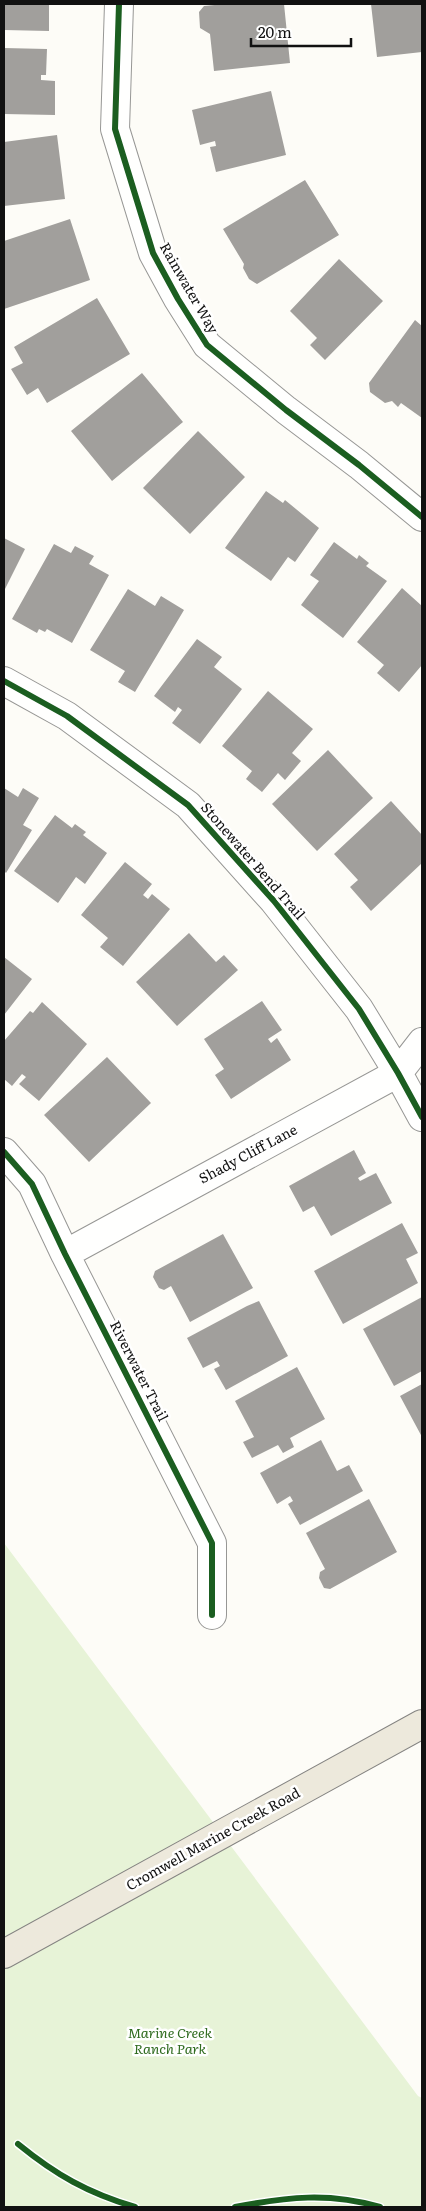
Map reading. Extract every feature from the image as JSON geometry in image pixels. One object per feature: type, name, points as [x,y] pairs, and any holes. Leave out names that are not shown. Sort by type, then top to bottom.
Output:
[{"type":"main road","name":"Cromwell Marine Creek Road","points":[[4,1954],[422,1724]]},
{"type":"street","name":"Rainwater Way","points":[[119,4],[115,129],[153,253],[178,298],[207,345],[422,517]]},
{"type":"street","name":"Stonewater Bend Trail","points":[[4,681],[67,716],[188,805],[274,901],[359,1009],[422,1117]]},
{"type":"street","name":"Shady Cliff Lane","points":[[65,1254],[398,1073],[422,1042]]},
{"type":"street","name":"Riverwater Trail","points":[[4,1152],[32,1184],[65,1254],[212,1543],[212,1614]]},
{"type":"green space","name":"Marine Creek Ranch Park","points":[[4,1543],[418,2096],[422,2098],[422,2207],[4,2207]]},
{"type":"building","points":[[4,4],[49,4],[49,31],[4,30]]},
{"type":"building","points":[[284,4],[290,63],[214,71],[210,34],[200,28],[199,12],[204,6]]},
{"type":"building","points":[[371,4],[422,4],[422,52],[377,57]]},
{"type":"building","points":[[4,48],[47,49],[46,75],[41,75],[41,80],[55,81],[55,115],[4,114]]},
{"type":"building","points":[[271,91],[286,155],[216,172],[210,147],[216,146],[215,141],[200,145],[192,110]]},
{"type":"building","points":[[57,135],[65,199],[4,206],[4,142]]},
{"type":"building","points":[[305,180],[339,235],[257,284],[249,279],[243,268],[244,264],[223,229]]},
{"type":"building","points":[[70,219],[90,280],[4,309],[4,241]]},
{"type":"building","points":[[339,259],[383,301],[325,360],[310,345],[317,338],[290,311]]},
{"type":"building","points":[[97,298],[130,354],[47,403],[38,388],[27,395],[11,369],[23,363],[14,347]]},
{"type":"building","points":[[415,320],[422,326],[422,418],[401,403],[398,407],[392,401],[385,403],[370,392],[369,383]]},
{"type":"building","points":[[142,373],[183,422],[112,481],[71,431]]},
{"type":"building","points":[[198,431],[245,477],[190,534],[143,488]]},
{"type":"building","points":[[266,491],[283,503],[285,500],[319,528],[295,562],[288,557],[271,581],[225,548]]},
{"type":"building","points":[[4,538],[25,549],[4,591]]},
{"type":"building","points":[[334,542],[357,559],[359,555],[369,563],[366,566],[387,581],[343,638],[301,605],[319,581],[310,575]]},
{"type":"building","points":[[54,544],[71,553],[75,546],[94,556],[89,564],[109,575],[72,643],[47,629],[45,632],[39,629],[37,633],[12,619]]},
{"type":"building","points":[[402,588],[422,606],[422,665],[399,692],[377,673],[384,665],[357,642]]},
{"type":"building","points":[[128,589],[155,606],[161,596],[184,610],[135,692],[118,682],[125,671],[90,650]]},
{"type":"building","points":[[197,639],[222,657],[214,667],[242,689],[200,744],[172,723],[182,710],[178,707],[175,712],[154,696]]},
{"type":"building","points":[[268,691],[313,729],[292,753],[301,761],[285,780],[278,773],[262,792],[246,779],[252,771],[222,746]]},
{"type":"building","points":[[328,750],[373,798],[317,851],[272,804]]},
{"type":"building","points":[[4,788],[18,797],[23,788],[39,798],[23,825],[32,830],[6,873],[4,871]]},
{"type":"building","points":[[391,801],[422,835],[422,863],[371,911],[350,887],[358,880],[334,854]]},
{"type":"building","points":[[55,815],[72,828],[75,824],[86,832],[83,835],[107,853],[85,884],[76,877],[58,903],[14,871]]},
{"type":"building","points":[[125,862],[152,884],[143,895],[148,899],[152,894],[170,909],[123,966],[100,947],[108,938],[81,915]]},
{"type":"building","points":[[189,933],[216,962],[224,955],[238,970],[177,1026],[136,982]]},
{"type":"building","points":[[4,957],[32,979],[4,1015]]},
{"type":"building","points":[[262,1001],[282,1030],[268,1039],[271,1043],[277,1038],[291,1060],[231,1099],[215,1075],[224,1069],[204,1039]]},
{"type":"building","points":[[42,1002],[87,1044],[39,1101],[19,1084],[26,1077],[22,1074],[12,1086],[4,1079],[4,1041],[30,1011],[33,1013]]},
{"type":"building","points":[[107,1057],[151,1103],[89,1162],[44,1115]]},
{"type":"building","points":[[354,1150],[366,1173],[358,1178],[360,1181],[376,1173],[392,1203],[331,1236],[314,1206],[303,1212],[289,1186]]},
{"type":"building","points":[[402,1223],[418,1253],[406,1259],[418,1283],[343,1324],[314,1271]]},
{"type":"building","points":[[223,1234],[253,1288],[190,1322],[171,1286],[164,1290],[159,1288],[153,1277],[155,1271]]},
{"type":"building","points":[[422,1297],[422,1371],[394,1386],[363,1329]]},
{"type":"building","points":[[259,1301],[288,1356],[226,1390],[214,1369],[220,1366],[217,1361],[203,1368],[187,1338]]},
{"type":"building","points":[[297,1367],[325,1419],[290,1438],[294,1447],[283,1453],[278,1445],[252,1458],[243,1442],[254,1437],[235,1401]]},
{"type":"building","points":[[422,1384],[422,1437],[400,1396]]},
{"type":"building","points":[[321,1440],[337,1471],[349,1465],[363,1491],[300,1525],[288,1504],[293,1501],[290,1496],[277,1504],[260,1473]]},
{"type":"building","points":[[369,1499],[397,1552],[330,1589],[324,1588],[319,1578],[320,1572],[325,1569],[306,1533]]},
{"type":"cycle path","points":[[119,4],[115,129],[153,253],[178,299],[207,345],[422,517]]},
{"type":"cycle path","points":[[4,681],[67,716],[188,805],[274,901],[359,1009],[422,1117]]},
{"type":"cycle path","points":[[4,1152],[32,1184],[65,1254],[212,1543],[212,1615]]},
{"type":"cycle path","points":[[18,2144],[73,2182],[102,2196],[135,2207]]},
{"type":"cycle path","points":[[235,2207],[308,2198],[343,2199],[380,2207]]}]
